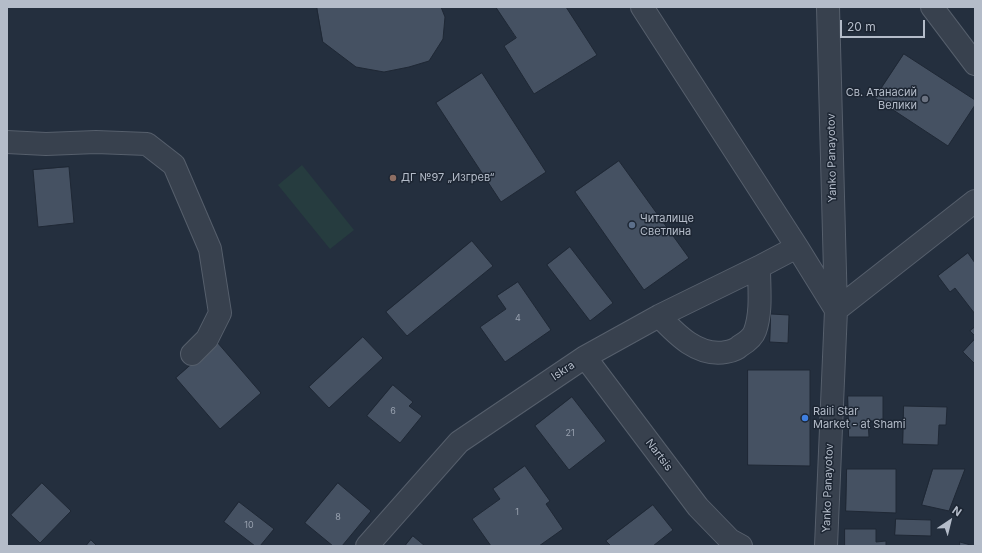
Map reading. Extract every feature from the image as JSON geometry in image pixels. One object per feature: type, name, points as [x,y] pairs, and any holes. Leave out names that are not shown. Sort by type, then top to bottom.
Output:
[{"type":"street","points":[[642,7],[797,246],[836,310],[975,201]]},
{"type":"street","name":"Yanko Panayotov","points":[[826,546],[836,310],[828,7]]},
{"type":"street","points":[[932,7],[975,64]]},
{"type":"street","points":[[7,142],[46,144],[96,142],[146,144],[174,165],[210,250],[220,313],[207,339],[192,354]]},
{"type":"street","name":"Iskra","points":[[367,546],[459,442],[585,357],[659,316],[759,267],[797,246]]},
{"type":"street","points":[[659,316],[674,331],[692,345],[706,352],[719,353],[734,350],[744,344],[754,333],[758,317],[759,267]]},
{"type":"street","name":"Nartsis","points":[[585,357],[698,507],[730,540],[741,546]]},
{"type":"green space","points":[[302,165],[354,230],[330,249],[278,185]]},
{"type":"building","points":[[317,7],[441,7],[445,17],[443,39],[429,61],[384,72],[356,67],[323,42]]},
{"type":"building","points":[[496,7],[566,7],[597,55],[534,94],[504,46],[516,38]]},
{"type":"building","name":"Св. Атанасий Велики","points":[[904,54],[975,100],[975,105],[948,146],[875,98]]},
{"type":"building","points":[[482,73],[546,172],[501,202],[436,103]]},
{"type":"building","name":"Читалище Светлина","points":[[619,161],[689,258],[644,290],[575,192]]},
{"type":"building","points":[[69,167],[74,223],[38,227],[33,170]]},
{"type":"building","points":[[472,241],[493,266],[407,336],[386,312]]},
{"type":"building","points":[[570,247],[613,303],[590,321],[547,265]]},
{"type":"building","points":[[968,253],[975,263],[975,314],[955,288],[950,292],[938,276]]},
{"type":"building","points":[[518,282],[551,330],[505,362],[480,327],[506,309],[497,296]]},
{"type":"building","points":[[771,314],[789,315],[788,343],[770,342]]},
{"type":"building","points":[[975,327],[975,336],[970,331]]},
{"type":"building","points":[[363,337],[383,358],[329,408],[309,387]]},
{"type":"building","points":[[975,339],[975,364],[963,352]]},
{"type":"building","points":[[217,342],[261,393],[220,429],[176,378]]},
{"type":"building","points":[[748,370],[810,370],[810,466],[748,465]]},
{"type":"building","points":[[393,385],[413,402],[409,406],[422,416],[400,443],[367,416]]},
{"type":"building","points":[[848,396],[883,396],[883,421],[868,421],[869,437],[849,437]]},
{"type":"building","points":[[572,397],[606,441],[569,470],[535,426]]},
{"type":"building","points":[[904,406],[947,407],[946,425],[939,425],[938,445],[903,444]]},
{"type":"building","points":[[525,466],[550,501],[546,504],[563,529],[539,546],[491,546],[472,519],[500,499],[493,489]]},
{"type":"building","points":[[847,469],[896,469],[896,513],[846,511]]},
{"type":"building","points":[[933,469],[965,469],[949,511],[922,505]]},
{"type":"building","points":[[42,483],[71,511],[40,543],[11,515]]},
{"type":"building","points":[[338,483],[371,511],[342,546],[333,546],[305,523]]},
{"type":"building","points":[[239,502],[274,529],[260,546],[255,546],[224,522]]},
{"type":"building","points":[[653,505],[673,530],[653,546],[611,546],[606,541]]},
{"type":"building","points":[[896,519],[931,520],[931,536],[895,535]]},
{"type":"building","points":[[845,529],[876,529],[876,542],[886,541],[886,546],[845,546]]},
{"type":"building","points":[[413,536],[425,546],[405,546]]},
{"type":"building","points":[[91,540],[97,546],[86,546]]},
{"type":"building","points":[[960,542],[974,546],[960,546]]},
{"type":"place","name":"Св. Атанасий Велики","points":[[925,99]]},
{"type":"place","name":"ДГ №97 „Изгрев“","points":[[393,178]]},
{"type":"place","name":"Читалище Светлина","points":[[632,225]]},
{"type":"place","name":"Raili Star Market - at Shami","points":[[805,418]]}]
